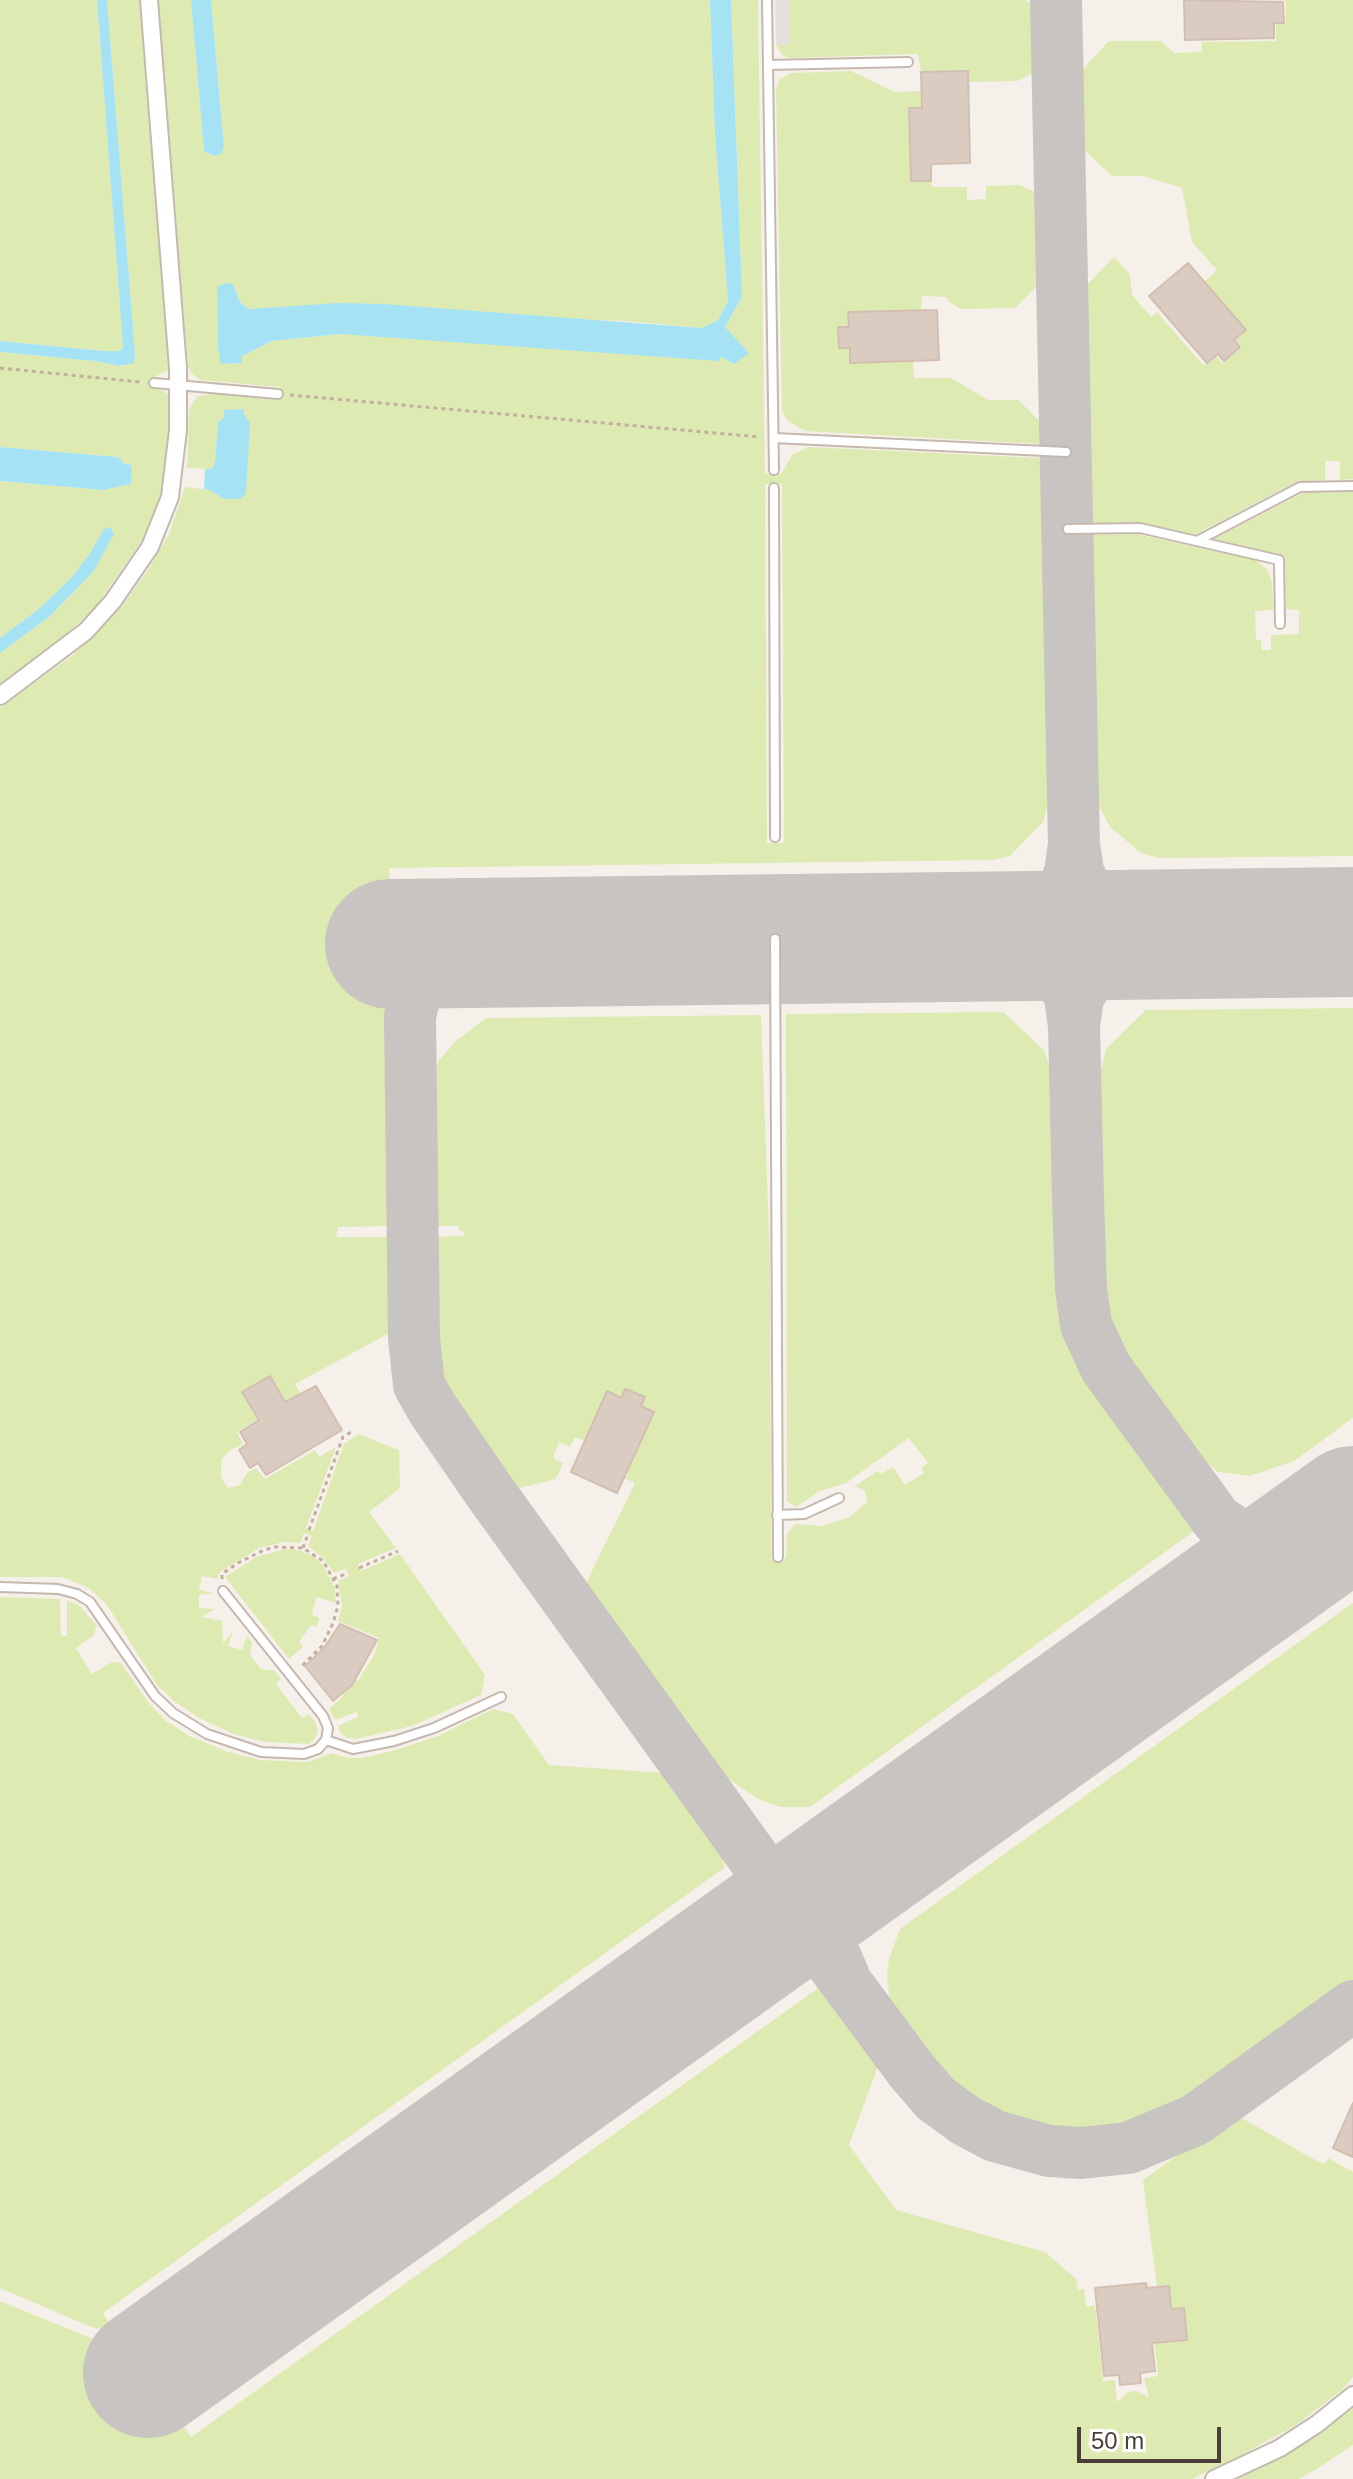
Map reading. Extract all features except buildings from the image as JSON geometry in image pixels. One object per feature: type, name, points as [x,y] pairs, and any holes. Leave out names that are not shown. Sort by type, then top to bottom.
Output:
[{"type":"street","points":[[0,696],[86,631],[113,601],[150,547],[163,519],[174,475],[178,385],[149,0]]},
{"type":"street","points":[[1214,2479],[1280,2448],[1353,2395]]},
{"type":"lane","points":[[767,0],[774,470]]},
{"type":"lane","points":[[768,65],[908,62]]},
{"type":"lane","points":[[154,383],[278,394]]},
{"type":"lane","points":[[774,438],[1066,452]]},
{"type":"lane","points":[[1197,541],[1300,487],[1353,486]]},
{"type":"lane","points":[[774,488],[775,837]]},
{"type":"lane","points":[[1068,529],[1140,528],[1279,560],[1280,624]]},
{"type":"lane","points":[[775,939],[778,1557]]},
{"type":"lane","points":[[777,1515],[804,1514],[839,1498]]},
{"type":"lane","points":[[0,1587],[58,1589],[77,1594],[90,1602],[155,1696],[173,1713],[207,1734],[261,1752],[304,1754],[318,1749],[326,1740],[328,1728],[323,1716],[223,1591]]},
{"type":"lane","points":[[326,1740],[353,1749],[394,1741],[434,1728],[501,1697]]},
{"type":"path","points":[[0,368],[154,383]]},
{"type":"path","points":[[278,394],[774,438]]},
{"type":"path","points":[[303,1548],[343,1437],[351,1432]]},
{"type":"path","points":[[223,1591],[222,1574],[251,1556],[275,1547],[303,1548],[323,1561],[337,1586],[338,1606],[329,1633],[311,1659],[291,1675]]},
{"type":"path","points":[[359,1568],[398,1551]]},
{"type":"path","points":[[333,1579],[348,1573]]},
{"type":"green space","points":[[0,0],[97,0],[123,347],[120,351],[0,341]]},
{"type":"green space","points":[[107,0],[139,0],[169,370],[154,377],[154,387],[169,394],[167,449],[161,491],[144,537],[98,604],[56,644],[0,684],[0,653],[49,617],[93,572],[104,529],[72,577],[41,607],[0,638],[0,481],[103,490],[131,484],[132,465],[125,464],[118,457],[0,447],[0,352],[120,366],[125,366],[135,354]]},
{"type":"green space","points":[[158,0],[191,0],[204,150],[214,156],[224,147],[211,0],[710,0],[715,134],[728,301],[718,320],[702,328],[625,321],[249,309],[240,302],[233,284],[217,288],[218,349],[222,364],[241,363],[241,356],[272,341],[340,334],[721,357],[734,364],[748,353],[725,327],[742,297],[731,0],[758,0],[765,474],[781,474],[793,454],[809,447],[1038,458],[1048,464],[1055,776],[1043,822],[1010,856],[993,860],[389,868],[395,1226],[338,1227],[336,1237],[395,1237],[397,1329],[295,1384],[300,1393],[237,1432],[243,1444],[229,1451],[221,1460],[221,1477],[228,1488],[240,1485],[247,1473],[256,1468],[265,1479],[315,1450],[319,1457],[336,1447],[306,1528],[313,1531],[344,1444],[358,1434],[399,1450],[400,1488],[369,1512],[396,1548],[358,1564],[361,1571],[400,1554],[485,1675],[481,1695],[412,1726],[356,1739],[348,1738],[341,1734],[338,1726],[358,1717],[357,1712],[335,1720],[329,1709],[344,1695],[337,1686],[348,1674],[358,1681],[375,1653],[379,1638],[338,1621],[342,1606],[338,1581],[349,1576],[346,1569],[334,1573],[323,1558],[308,1546],[312,1536],[304,1533],[300,1543],[284,1542],[259,1548],[220,1572],[217,1579],[202,1576],[199,1590],[213,1593],[199,1595],[199,1608],[215,1609],[201,1617],[222,1621],[223,1643],[233,1631],[228,1646],[242,1650],[247,1636],[252,1642],[250,1655],[261,1669],[275,1671],[281,1679],[276,1684],[302,1718],[309,1714],[315,1722],[318,1730],[309,1744],[265,1742],[233,1734],[201,1719],[174,1701],[157,1685],[107,1605],[89,1588],[62,1577],[0,1577],[0,708],[73,655],[121,608],[169,534],[185,487],[210,490],[223,499],[224,418],[218,422],[212,469],[187,468],[189,410],[197,396],[212,394],[280,400],[280,387],[200,380],[188,366]],"holes":[[[765,484],[782,484],[784,843],[767,843]]]},
{"type":"green space","points":[[790,0],[1025,0],[1038,8],[1039,70],[1017,81],[968,82],[968,71],[921,72],[918,54],[789,58],[783,56],[776,45],[790,44]]},
{"type":"green space","points":[[1274,0],[1353,0],[1353,479],[1340,480],[1340,461],[1325,461],[1325,480],[1294,483],[1194,535],[1136,522],[1095,523],[1085,518],[1085,287],[1114,257],[1130,274],[1132,295],[1151,317],[1157,312],[1204,366],[1216,356],[1223,363],[1242,347],[1236,340],[1247,330],[1205,281],[1217,270],[1192,242],[1182,188],[1143,176],[1112,176],[1082,148],[1079,73],[1109,41],[1161,41],[1174,53],[1202,52],[1202,42],[1276,41],[1276,23],[1286,23],[1286,1]]},
{"type":"green space","points":[[851,71],[895,92],[921,91],[922,108],[912,181],[931,181],[932,187],[967,187],[967,200],[986,199],[986,186],[1020,185],[1042,195],[1044,278],[1016,308],[960,309],[947,297],[922,296],[921,310],[849,312],[849,327],[839,327],[850,348],[850,363],[913,361],[914,378],[951,378],[988,400],[1018,400],[1047,428],[1048,441],[1039,444],[805,431],[788,421],[782,411],[776,88],[780,79],[791,73]]},
{"type":"green space","points":[[1353,492],[1353,856],[1158,858],[1141,853],[1110,827],[1098,804],[1091,765],[1085,542],[1093,535],[1136,534],[1255,560],[1267,569],[1272,582],[1273,610],[1255,611],[1256,640],[1261,640],[1261,650],[1271,650],[1271,635],[1299,634],[1299,610],[1286,609],[1285,556],[1214,539],[1303,493]]},
{"type":"green space","points":[[1353,1008],[1353,1418],[1294,1461],[1250,1476],[1218,1472],[1180,1441],[1126,1364],[1113,1342],[1101,1308],[1095,1094],[1106,1049],[1146,1010]]},
{"type":"green space","points":[[1003,1012],[1044,1050],[1058,1093],[1065,1304],[1074,1347],[1092,1378],[1197,1529],[810,1807],[780,1807],[758,1799],[721,1774],[585,1585],[635,1483],[624,1478],[654,1413],[641,1406],[644,1397],[626,1389],[621,1398],[607,1392],[585,1441],[575,1437],[570,1447],[559,1442],[553,1458],[563,1463],[556,1479],[515,1489],[444,1389],[433,1360],[432,1237],[464,1236],[465,1233],[459,1230],[459,1226],[431,1226],[429,1093],[439,1060],[457,1040],[486,1018],[761,1015],[770,1259],[771,1559],[786,1559],[787,1534],[795,1524],[822,1526],[850,1517],[867,1502],[865,1491],[855,1486],[877,1471],[881,1474],[893,1467],[905,1485],[924,1473],[921,1468],[928,1463],[909,1438],[846,1483],[820,1491],[796,1507],[787,1501],[786,1014]]},
{"type":"green space","points":[[285,1549],[299,1550],[315,1557],[335,1588],[336,1603],[316,1597],[312,1615],[320,1618],[316,1627],[311,1625],[299,1642],[303,1647],[289,1659],[225,1577],[256,1557]]},
{"type":"green space","points":[[0,1597],[60,1599],[61,1636],[67,1636],[67,1600],[80,1606],[97,1626],[93,1636],[76,1648],[92,1674],[112,1662],[121,1663],[148,1702],[165,1720],[189,1736],[228,1752],[260,1760],[308,1762],[332,1753],[361,1758],[438,1736],[493,1709],[513,1714],[549,1765],[664,1773],[722,1852],[724,1868],[103,2313],[110,2325],[100,2329],[91,2327],[0,2288]]},
{"type":"green space","points":[[1353,1603],[1353,1986],[1190,2102],[1130,2128],[1077,2134],[1027,2127],[985,2111],[957,2091],[918,2049],[890,2003],[889,1959],[900,1929]]},
{"type":"green space","points":[[825,1983],[880,2061],[849,2145],[896,2210],[1045,2252],[1076,2279],[1078,2290],[1084,2289],[1086,2306],[1095,2306],[1103,2381],[1115,2380],[1117,2402],[1128,2392],[1136,2391],[1149,2397],[1144,2378],[1158,2376],[1152,2320],[1161,2318],[1143,2180],[1235,2114],[1315,2160],[1325,2164],[1328,2158],[1353,2172],[1353,2377],[1342,2390],[1296,2425],[1192,2479],[0,2479],[0,2301],[98,2341],[117,2335],[191,2437]]},
{"type":"green space","points":[[1353,2408],[1353,2445],[1320,2467],[1299,2479],[1239,2479],[1299,2447]]},
{"type":"shaded area","points":[[775,0],[790,0],[790,44],[776,45]]},
{"type":"water","points":[[97,0],[107,0],[135,354],[134,363],[120,366],[0,352],[0,341],[104,351],[120,351],[123,347]]},
{"type":"water","points":[[191,0],[211,0],[224,147],[221,154],[214,156],[204,151]]},
{"type":"water","points":[[710,0],[731,0],[742,297],[725,327],[749,353],[734,364],[721,357],[719,361],[340,334],[272,341],[242,356],[242,363],[221,364],[217,287],[225,283],[233,284],[240,302],[249,309],[338,303],[383,304],[702,328],[718,320],[728,301],[715,134]]},
{"type":"water","points":[[244,409],[250,423],[246,493],[240,499],[223,499],[204,489],[205,469],[212,469],[215,461],[218,422],[224,418],[224,410]]},
{"type":"water","points":[[0,447],[118,457],[125,464],[132,465],[131,484],[103,490],[0,481]]},
{"type":"water","points":[[110,527],[114,534],[93,572],[49,617],[0,653],[0,638],[41,607],[72,577],[104,529]]},
{"type":"taxiway","points":[[983,937],[1027,921],[1062,892],[1070,873],[1074,844],[1056,0]]},
{"type":"taxiway","points":[[1074,844],[1078,872],[1100,908],[1117,920],[1164,934]]},
{"type":"taxiway","points":[[1164,934],[1138,939],[1100,961],[1078,997],[1074,1026],[1078,1197],[1081,1289],[1086,1325],[1106,1368],[1217,1520],[1239,1535],[1279,1544],[1301,1540],[1353,1520]]},
{"type":"taxiway","points":[[983,937],[1011,943],[1047,963],[1062,980],[1070,997],[1074,1026]]},
{"type":"taxiway","points":[[480,943],[458,946],[437,955],[425,969],[410,1017],[414,1338],[419,1385],[489,1491],[911,2070],[936,2099],[995,2136],[1049,2151],[1081,2153],[1128,2148],[1195,2120],[1353,2006]]},
{"type":"taxiway","points":[[844,1977],[832,1949],[831,1927],[835,1906],[845,1885],[862,1863]]},
{"type":"runway","points":[[390,944],[1353,932]]},
{"type":"runway","points":[[148,2373],[1353,1511]]}]
